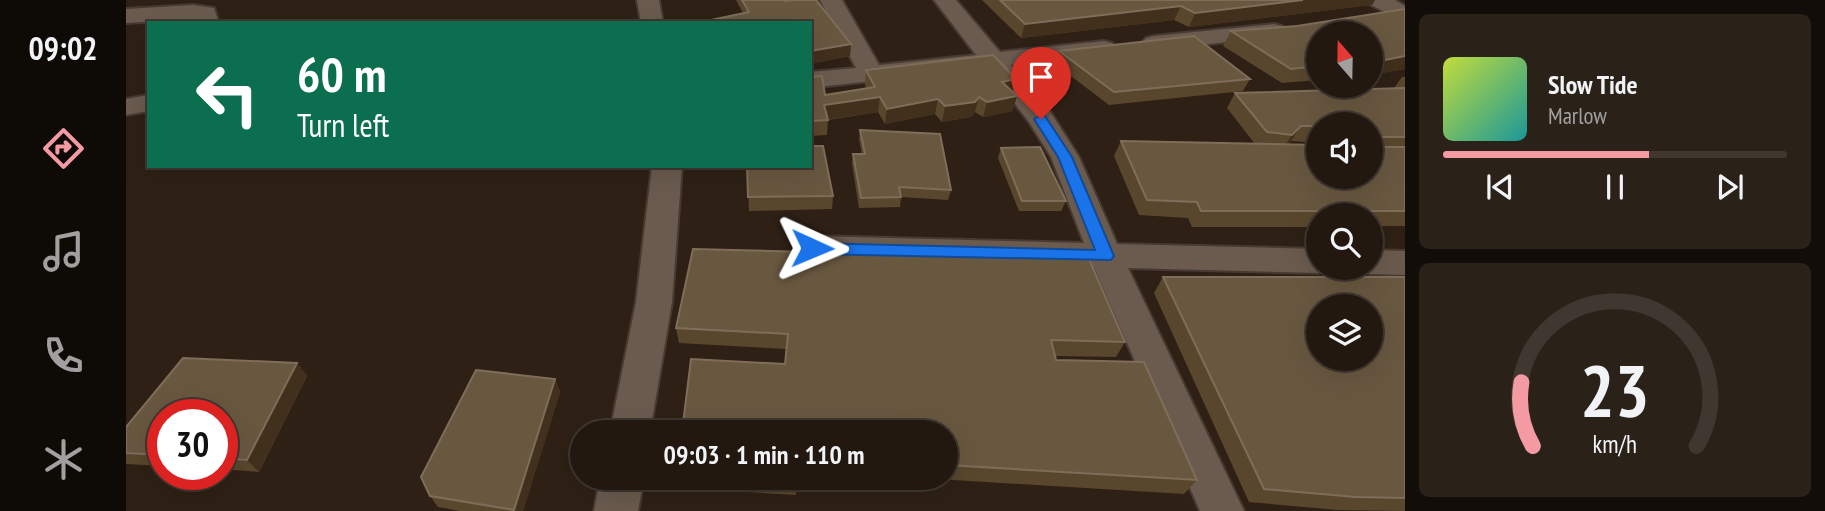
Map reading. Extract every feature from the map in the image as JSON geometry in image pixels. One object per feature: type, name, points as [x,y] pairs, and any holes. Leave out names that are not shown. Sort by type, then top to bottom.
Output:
[{"type":"street","points":[[648,0],[652,21]]},
{"type":"street","points":[[831,0],[871,73]]},
{"type":"street","points":[[945,0],[1041,119],[1065,157],[1106,256],[1222,511]]},
{"type":"street","points":[[1379,0],[1405,16]]},
{"type":"street","points":[[126,16],[193,12],[206,13],[208,21]]},
{"type":"street","points":[[1371,21],[1405,16]]},
{"type":"street","points":[[812,80],[1295,29]]},
{"type":"street","points":[[126,107],[147,103]]},
{"type":"street","points":[[632,420],[654,302],[667,168]]},
{"type":"street","points":[[812,248],[1306,261]]},
{"type":"street","points":[[1383,262],[1405,262]]},
{"type":"street","points":[[616,511],[620,490]]},
{"type":"building","points":[[742,0],[816,0],[851,44],[812,51],[812,21],[711,20],[749,12]]},
{"type":"building","points":[[1000,0],[1303,0],[1195,13],[1181,6],[1025,24]]},
{"type":"building","points":[[1405,9],[1405,56],[1383,60],[1383,21],[1329,21]]},
{"type":"building","points":[[1306,25],[1306,67],[1291,69],[1231,31]]},
{"type":"building","points":[[1194,36],[1250,79],[1114,92],[1059,51]]},
{"type":"building","points":[[993,55],[1016,79],[1002,82],[1017,96],[987,102],[979,97],[975,102],[945,106],[938,99],[887,109],[880,97],[824,105],[828,120],[812,121],[812,77],[822,76],[825,95],[875,87],[866,70]]},
{"type":"building","points":[[1405,88],[1405,137],[1383,137],[1383,112],[1306,112],[1306,126],[1301,126],[1292,135],[1267,132],[1235,93],[1306,91],[1306,98],[1383,98],[1383,89]]},
{"type":"building","points":[[860,130],[940,134],[951,190],[899,187],[901,197],[861,198],[853,154],[865,154]]},
{"type":"building","points":[[1121,141],[1306,145],[1306,189],[1383,189],[1383,147],[1405,147],[1405,211],[1383,211],[1383,203],[1306,203],[1306,211],[1201,211],[1197,202],[1147,200]]},
{"type":"building","points":[[812,146],[823,146],[833,196],[748,197],[747,168],[812,168]]},
{"type":"building","points":[[1040,147],[1066,201],[1022,201],[1001,148]]},
{"type":"building","points":[[693,249],[1089,259],[1125,342],[1051,340],[1056,360],[1144,362],[1197,480],[958,466],[958,420],[683,420],[691,359],[785,364],[788,334],[676,328]]},
{"type":"building","points":[[1163,277],[1383,280],[1383,277],[1405,277],[1405,498],[1355,497],[1264,489]]},
{"type":"building","points":[[183,358],[297,363],[247,460],[238,459],[238,399],[149,399]]},
{"type":"building","points":[[476,370],[555,379],[514,510],[430,496],[421,477]]},
{"type":"building","points":[[147,402],[147,454],[126,453],[126,427]]},
{"type":"route","points":[[812,248],[1106,256],[1065,157],[1041,119]]}]
